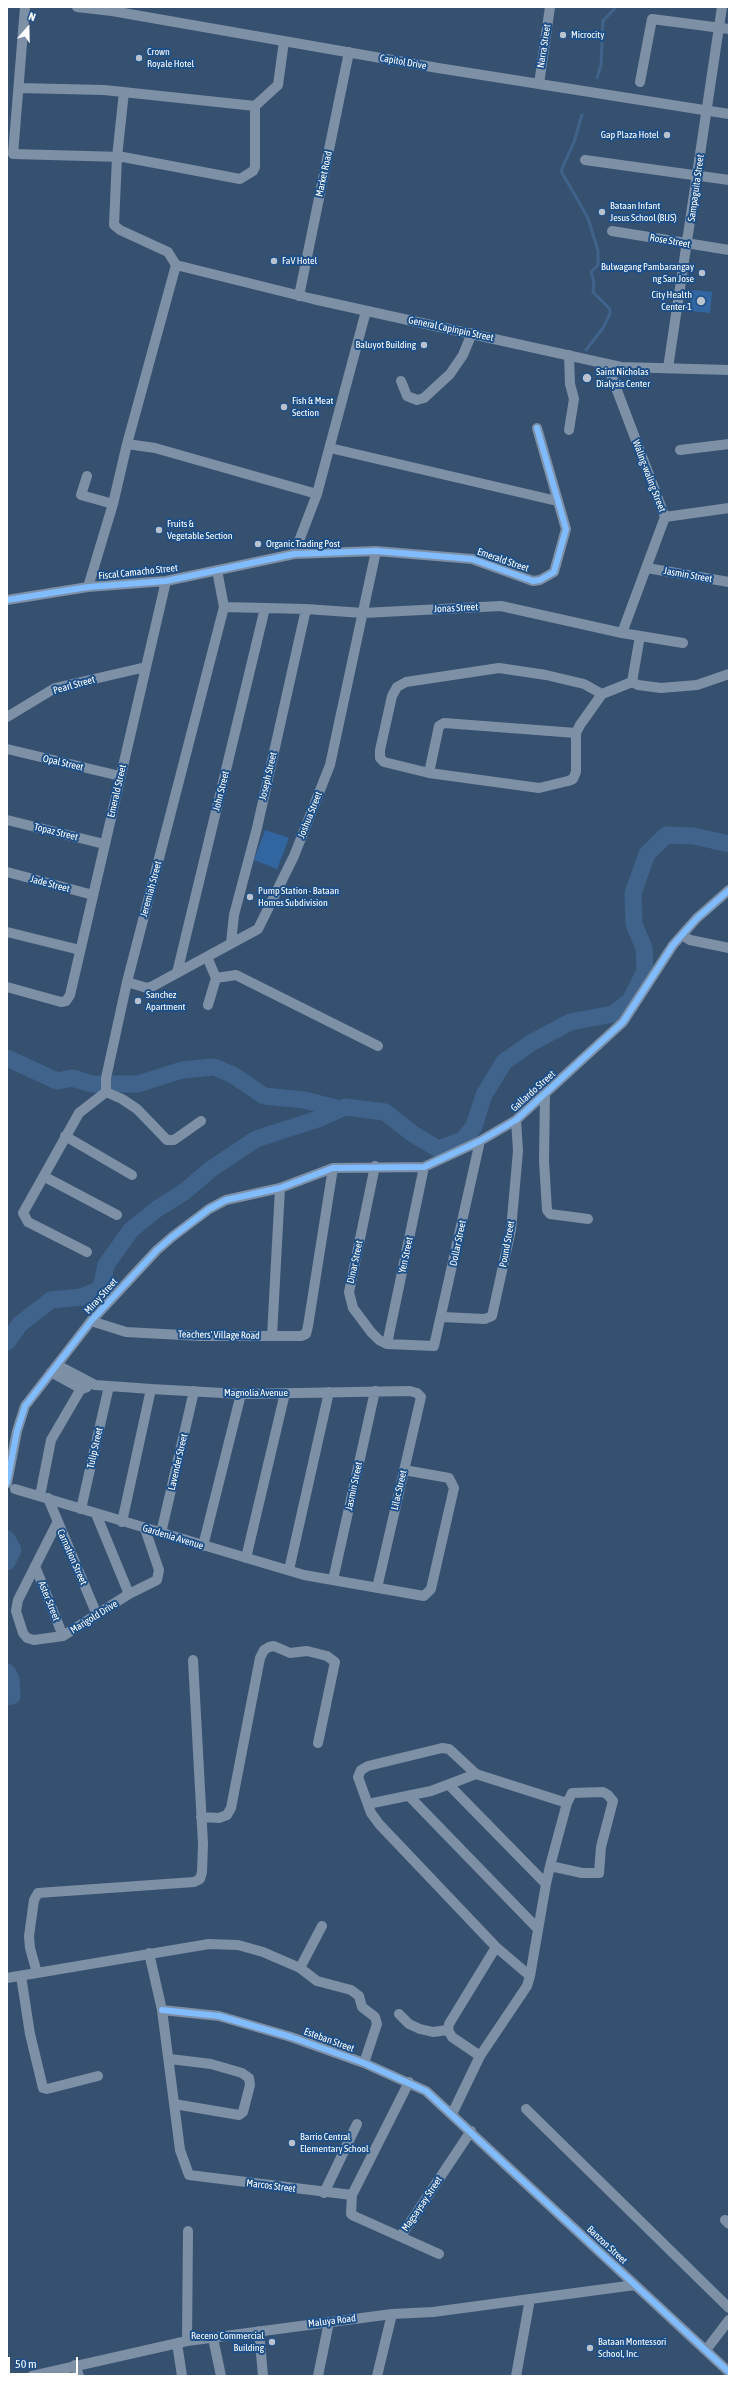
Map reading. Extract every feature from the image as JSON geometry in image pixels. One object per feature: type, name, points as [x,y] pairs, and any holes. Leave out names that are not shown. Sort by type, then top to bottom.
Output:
[{"type":"street","points":[[25,7],[13,154],[117,157],[240,179],[253,171],[255,166],[255,106],[278,85],[284,41]]},
{"type":"street","name":"Capitol Drive","points":[[77,7],[112,11],[539,84],[707,112],[729,114]]},
{"type":"street","name":"Narra Street","points":[[539,84],[550,7]]},
{"type":"street","name":"Sampaguita Street","points":[[668,368],[707,112],[725,29],[722,7]]},
{"type":"street","points":[[640,82],[649,22],[654,18],[725,29]]},
{"type":"street","name":"Market Road","points":[[299,296],[349,52]]},
{"type":"street","points":[[18,88],[124,92],[255,106]]},
{"type":"street","points":[[88,587],[113,504],[127,444],[176,265],[168,252],[120,230],[114,224],[117,157],[124,92]]},
{"type":"street","points":[[585,160],[729,180]]},
{"type":"street","name":"Rose Street","points":[[612,231],[729,250]]},
{"type":"street","name":"General Capinpin Street","points":[[176,265],[299,296],[607,364],[621,366],[729,370]]},
{"type":"street","points":[[294,554],[317,494],[366,311]]},
{"type":"street","points":[[401,381],[407,396],[417,400],[424,398],[450,374],[463,355],[472,333]]},
{"type":"street","points":[[569,355],[570,384],[574,399],[569,430]]},
{"type":"street","name":"Waling-waling Street","points":[[607,364],[665,517],[622,633]]},
{"type":"street","name":"Emerald Street","points":[[294,554],[376,551],[472,560],[537,580],[552,575],[565,535],[566,525],[557,501],[537,428]]},
{"type":"street","points":[[127,444],[155,448],[317,494]]},
{"type":"street","points":[[680,450],[729,444]]},
{"type":"street","points":[[330,448],[557,501]]},
{"type":"street","points":[[87,476],[81,495],[113,504]]},
{"type":"street","points":[[665,517],[729,508]]},
{"type":"street","name":"Joshua Street","points":[[127,982],[147,988],[162,983],[231,943],[256,931],[259,926],[294,856],[330,765],[376,551]]},
{"type":"street","name":"Fiscal Camacho Street","points":[[7,600],[88,587],[166,581],[294,554]]},
{"type":"street","name":"Jasmin Street","points":[[647,568],[729,582]]},
{"type":"street","name":"Jeremiah Street","points":[[106,1085],[127,982],[224,607],[217,570]]},
{"type":"street","name":"Emerald Street","points":[[7,987],[61,1002],[66,1001],[70,995],[166,581]]},
{"type":"street","name":"Jonas Street","points":[[224,607],[306,608],[363,613],[501,606],[622,633],[683,643]]},
{"type":"street","name":"John Street","points":[[177,973],[265,608]]},
{"type":"street","name":"Joseph Street","points":[[231,943],[234,915],[257,828],[306,608]]},
{"type":"street","points":[[632,682],[640,636]]},
{"type":"street","name":"Pearl Street","points":[[7,717],[55,688],[146,667]]},
{"type":"street","points":[[602,694],[584,684],[546,675],[499,668],[406,682],[397,687],[392,696],[380,750],[380,758],[384,762],[429,773],[539,788],[568,781],[573,778],[576,772],[576,733],[602,694],[632,682],[638,685],[661,688],[697,684],[729,674]]},
{"type":"street","points":[[429,773],[439,726],[444,723],[576,733]]},
{"type":"street","name":"Opal Street","points":[[7,749],[120,776]]},
{"type":"street","name":"Topaz Street","points":[[7,820],[104,844]]},
{"type":"street","name":"Jade Street","points":[[7,872],[93,895]]},
{"type":"street","name":"Gallardo Street","points":[[280,1188],[334,1168],[375,1166],[424,1167],[480,1140],[516,1120],[623,1022],[637,1003],[662,959],[682,935],[718,898],[729,890]]},
{"type":"street","points":[[7,932],[80,950]]},
{"type":"street","points":[[682,935],[690,940],[729,948]]},
{"type":"street","points":[[207,957],[216,978],[208,1005]]},
{"type":"street","points":[[216,978],[236,975],[378,1046]]},
{"type":"street","points":[[87,1252],[28,1222],[24,1218],[23,1213],[45,1177],[65,1136],[83,1109],[106,1085],[122,1099],[137,1109],[170,1141],[201,1121]]},
{"type":"street","points":[[545,1093],[544,1161],[548,1210],[550,1214],[588,1219]]},
{"type":"street","name":"Pound Street","points":[[442,1317],[485,1319],[492,1316],[511,1230],[518,1151],[516,1120]]},
{"type":"street","points":[[65,1136],[132,1175]]},
{"type":"street","name":"Dollar Street","points":[[387,1344],[434,1346],[442,1317],[480,1140]]},
{"type":"street","name":"Dinar Street","points":[[375,1166],[349,1292],[353,1308],[375,1336],[387,1344]]},
{"type":"street","name":"Yen Street","points":[[387,1344],[424,1167]]},
{"type":"street","points":[[272,1336],[301,1336],[306,1334],[334,1168]]},
{"type":"street","points":[[45,1177],[117,1215]]},
{"type":"street","name":"Miray Street","points":[[11,1486],[20,1420],[26,1406],[91,1321],[157,1250],[209,1209],[226,1200],[280,1188]]},
{"type":"street","name":"Teachers' Village Road","points":[[91,1321],[126,1332],[200,1336],[272,1336],[280,1188]]},
{"type":"street","name":"Magnolia Avenue","points":[[54,1369],[88,1384],[151,1389],[241,1394],[375,1391],[418,1392]]},
{"type":"street","points":[[44,1497],[51,1440],[88,1384]]},
{"type":"street","name":"Tulip Street","points":[[81,1509],[109,1386]]},
{"type":"street","points":[[122,1522],[151,1389]]},
{"type":"street","name":"Lavender Street","points":[[161,1533],[194,1391]]},
{"type":"street","name":"Jasmin Street","points":[[333,1580],[375,1391]]},
{"type":"street","points":[[289,1570],[329,1392]]},
{"type":"street","name":"Lilac Street","points":[[377,1588],[421,1397],[418,1392]]},
{"type":"street","points":[[246,1558],[285,1393]]},
{"type":"street","points":[[203,1546],[241,1394]]},
{"type":"street","name":"Gardenia Avenue","points":[[11,1486],[145,1529],[289,1570],[333,1580],[424,1596],[431,1589],[454,1488],[449,1478],[404,1470]]},
{"type":"street","name":"Carnation Street","points":[[44,1497],[97,1615]]},
{"type":"street","points":[[96,1514],[129,1594]]},
{"type":"street","name":"Marigold Drive","points":[[57,1524],[18,1600],[16,1611],[23,1633],[27,1638],[34,1640],[63,1636],[129,1594],[157,1580],[159,1570],[145,1529]]},
{"type":"street","name":"Aster Street","points":[[35,1566],[63,1636]]},
{"type":"street","points":[[201,1817],[219,1818],[226,1815],[231,1808],[260,1658],[264,1650],[274,1646],[290,1653],[307,1651],[326,1656],[335,1662],[318,1743]]},
{"type":"street","points":[[37,1973],[30,1948],[35,1895],[194,1882],[200,1879],[202,1872],[203,1844],[193,1660]]},
{"type":"street","points":[[530,1976],[496,1947],[380,1825],[371,1813],[358,1777],[361,1770],[382,1762],[442,1748],[449,1749],[476,1774],[567,1803]]},
{"type":"street","points":[[368,1804],[450,1786],[476,1774]]},
{"type":"street","points":[[450,1786],[546,1884]]},
{"type":"street","points":[[452,2114],[480,2056],[527,1986],[546,1884],[550,1866],[567,1803],[572,1793],[603,1792],[613,1801],[602,1847],[599,1873],[582,1873],[550,1866]]},
{"type":"street","points":[[409,1796],[537,1928]]},
{"type":"street","points":[[300,1968],[322,1926]]},
{"type":"street","points":[[7,1978],[209,1944],[238,1945],[263,1952],[300,1968],[317,1981],[355,1993],[359,1996],[362,2007],[375,2017],[377,2024],[364,2063]]},
{"type":"street","points":[[480,2056],[452,2037],[448,2030],[449,2024],[496,1947]]},
{"type":"street","points":[[149,1953],[162,2010],[170,2059],[174,2104],[239,2115],[243,2112],[250,2085],[249,2078],[242,2073],[211,2064],[170,2059]]},
{"type":"street","points":[[21,1976],[30,2034],[43,2088],[47,2089],[98,2076]]},
{"type":"street","name":"Esteban Street","points":[[162,2010],[219,2016],[291,2037],[364,2063],[409,2082],[426,2091],[471,2131]]},
{"type":"street","points":[[399,2014],[409,2024],[420,2029],[433,2032],[448,2030]]},
{"type":"street","points":[[352,2195],[409,2082]]},
{"type":"street","name":"Marcos Street","points":[[174,2104],[180,2150],[190,2175],[324,2193],[352,2195]]},
{"type":"street","points":[[526,2109],[729,2307]]},
{"type":"street","points":[[324,2193],[357,2124]]},
{"type":"street","name":"Magsaysay Street","points":[[352,2195],[351,2214],[401,2236],[471,2131]]},
{"type":"street","name":"Banzon Street","points":[[471,2131],[729,2372]]},
{"type":"street","points":[[182,2376],[182,2342],[188,2231]]},
{"type":"street","points":[[401,2236],[439,2254]]},
{"type":"street","name":"Maluya Road","points":[[32,2376],[75,2365],[182,2342],[259,2330],[392,2314],[433,2312],[635,2285]]},
{"type":"street","points":[[516,2376],[530,2299]]},
{"type":"street","points":[[377,2376],[392,2314]]},
{"type":"street","points":[[706,2350],[729,2320]]},
{"type":"street","points":[[318,2376],[329,2322]]},
{"type":"street","points":[[259,2330],[263,2376]]},
{"type":"street","points":[[213,2338],[221,2376]]},
{"type":"street","points":[[75,2365],[79,2376]]},
{"type":"shaded area","name":"City Health Center-1","points":[[692,290],[712,292],[710,313],[690,311]]},
{"type":"shaded area","points":[[265,830],[289,838],[277,869],[254,860]]},
{"type":"waterway","points":[[597,78],[601,65],[603,21],[616,7]]},
{"type":"waterway","points":[[582,115],[574,142],[561,171],[588,218],[598,251],[598,265],[591,272],[594,282],[593,292],[610,309],[610,314],[603,328],[586,350]]},
{"type":"waterway","points":[[7,1342],[20,1324],[51,1300],[81,1297],[101,1289],[106,1265],[131,1230],[157,1209],[184,1192],[211,1169],[256,1139],[318,1119],[345,1107],[385,1112],[413,1134],[438,1149],[463,1140],[474,1126],[484,1095],[504,1062],[531,1043],[570,1022],[613,1014],[630,1001],[645,971],[644,948],[634,924],[633,893],[647,854],[666,835],[694,836],[729,844]]},
{"type":"waterway","points":[[7,1058],[57,1081],[72,1078],[92,1084],[138,1084],[182,1070],[214,1067],[233,1075],[264,1096],[304,1100],[340,1109]]},
{"type":"waterway","points":[[7,1539],[13,1550],[7,1562]]},
{"type":"waterway","points":[[7,1672],[11,1679],[12,1696],[7,1697]]},
{"type":"cycle path","points":[[7,600],[88,587],[166,581],[294,554],[376,551],[472,559],[533,581],[540,580],[554,572],[566,529],[537,428]]},
{"type":"cycle path","points":[[7,1483],[17,1431],[25,1406],[91,1321],[157,1250],[172,1237],[209,1209],[226,1200],[280,1188],[333,1168],[424,1167],[480,1141],[516,1120],[623,1022],[673,945],[697,918],[729,890]]},
{"type":"cycle path","points":[[162,2010],[219,2016],[291,2037],[364,2063],[426,2091],[729,2372]]},
{"type":"place","name":"Microcity","points":[[563,35]]},
{"type":"place","name":"Crown Royale Hotel","points":[[139,58]]},
{"type":"place","name":"Gap Plaza Hotel","points":[[667,135]]},
{"type":"place","name":"Bataan Infant Jesus School (BIJS)","points":[[602,212]]},
{"type":"place","name":"FaV Hotel","points":[[274,261]]},
{"type":"place","name":"Bulwagang Pambarangay ng San Jose","points":[[702,273]]},
{"type":"place","name":"City Health Center-1","points":[[701,301]]},
{"type":"place","name":"Baluyot Building","points":[[424,345]]},
{"type":"place","name":"Saint Nicholas Dialysis Center","points":[[587,378]]},
{"type":"place","name":"Fish & Meat Section","points":[[284,407]]},
{"type":"place","name":"Fruits & Vegetable Section","points":[[159,530]]},
{"type":"place","name":"Organic Trading Post","points":[[258,544]]},
{"type":"place","name":"Pump Station - Bataan Homes Subdivision","points":[[250,897]]},
{"type":"place","name":"Sanchez Apartment","points":[[138,1001]]},
{"type":"place","name":"Barrio Central Elementary School","points":[[292,2143]]},
{"type":"place","name":"Receno Commercial Building","points":[[272,2342]]},
{"type":"place","name":"Bataan Montessori School, Inc.","points":[[590,2348]]}]
